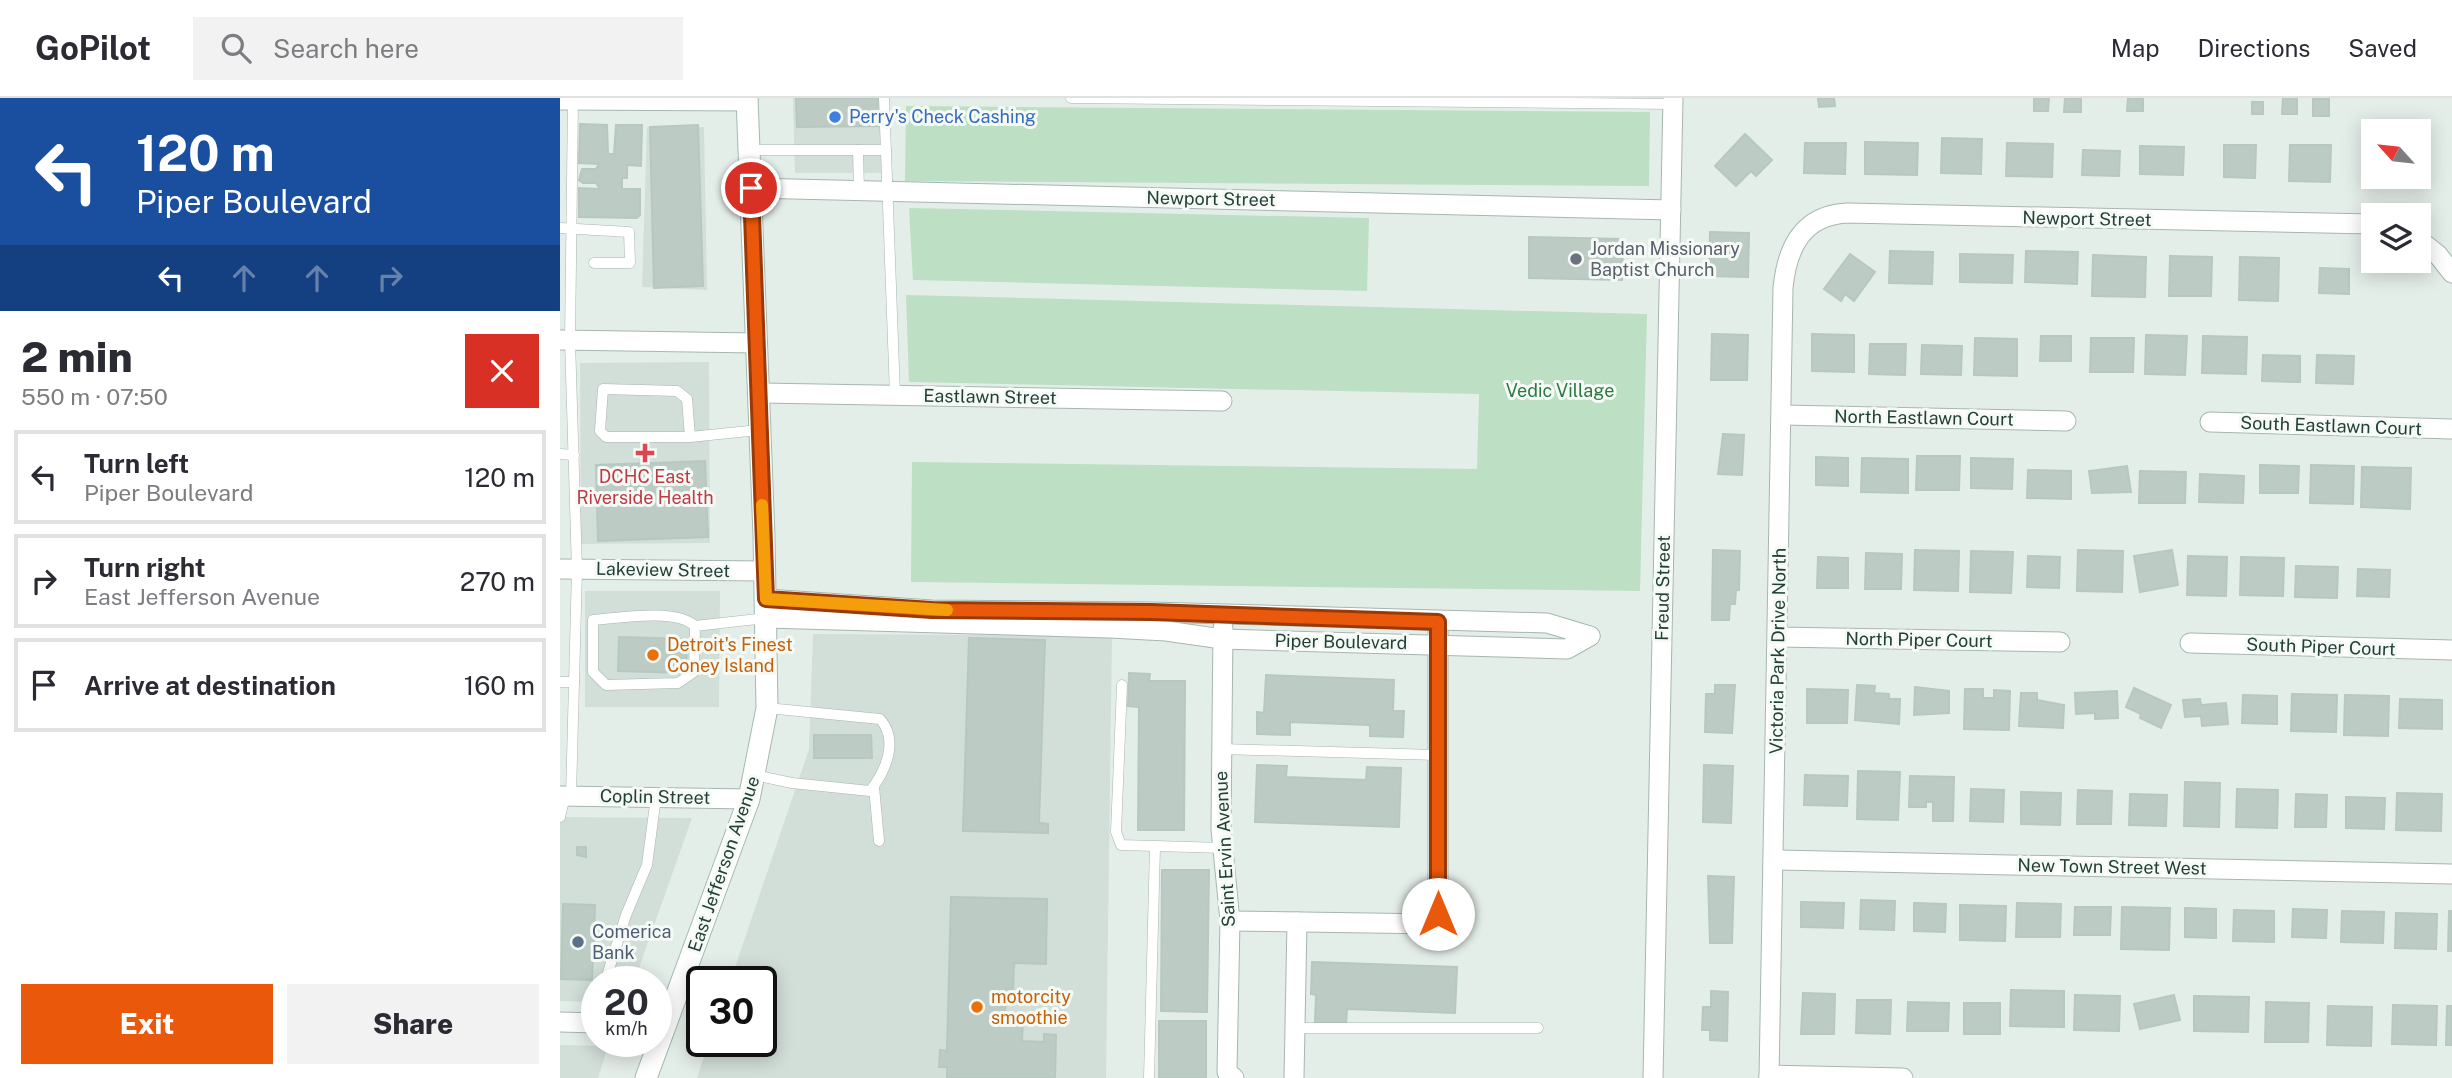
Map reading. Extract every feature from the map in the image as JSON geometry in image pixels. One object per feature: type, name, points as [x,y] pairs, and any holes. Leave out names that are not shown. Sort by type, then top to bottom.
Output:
[{"type":"main road","name":"East Jefferson Avenue","points":[[672,999],[708,917],[749,799],[767,708],[765,571],[748,100]]},
{"type":"main road","name":"East Jefferson Avenue","points":[[646,1078],[652,1057]]},
{"type":"street","points":[[572,100],[748,100]]},
{"type":"street","name":"Freud Street","points":[[1653,1078],[1673,101]]},
{"type":"street","name":"Newport Street","points":[[751,188],[1671,209]]},
{"type":"street","name":"Newport Street","points":[[1805,229],[1827,216],[1848,213],[2361,224]]},
{"type":"street","name":"Victoria Park Drive North","points":[[1769,1077],[1785,271],[1793,244],[1805,229]]},
{"type":"street","points":[[2431,250],[2452,273]]},
{"type":"street","points":[[565,340],[756,343]]},
{"type":"street","name":"Eastlawn Street","points":[[758,393],[1222,401]]},
{"type":"street","name":"North Eastlawn Court","points":[[1783,415],[2066,421]]},
{"type":"street","name":"South Eastlawn Court","points":[[2210,422],[2452,429]]},
{"type":"street","name":"Lakeview Street","points":[[568,569],[765,571]]},
{"type":"street","name":"Piper Boulevard","points":[[766,609],[1547,623],[1590,636],[1567,649],[1222,639],[1166,631],[766,609]]},
{"type":"street","name":"Saint Ervin Avenue","points":[[1223,616],[1221,830],[1230,921],[1227,1072],[1234,1078]]},
{"type":"street","points":[[1230,921],[1435,924],[1438,914],[1438,622]]},
{"type":"street","name":"North Piper Court","points":[[1779,638],[2060,642]]},
{"type":"street","name":"South Piper Court","points":[[2190,643],[2452,650]]},
{"type":"street","name":"Coplin Street","points":[[565,796],[749,799]]},
{"type":"street","name":"New Town Street West","points":[[1773,860],[2452,874]]},
{"type":"street","points":[[1294,1078],[1297,922]]},
{"type":"street","points":[[560,1022],[581,1022]]},
{"type":"street","points":[[1769,1077],[1903,1078]]},
{"type":"lane","points":[[884,98],[895,395]]},
{"type":"lane","points":[[1071,98],[1673,101]]},
{"type":"lane","points":[[560,817],[565,796],[574,682],[568,569],[573,455],[565,340],[572,228],[572,100]]},
{"type":"lane","points":[[749,150],[886,150]]},
{"type":"lane","points":[[858,150],[859,191]]},
{"type":"lane","points":[[560,228],[629,232],[630,263],[594,263]]},
{"type":"lane","points":[[690,437],[687,399],[683,394],[663,390],[603,389],[602,435],[690,437],[759,430]]},
{"type":"lane","points":[[560,454],[573,455]]},
{"type":"lane","points":[[695,625],[766,609]]},
{"type":"lane","points":[[686,617],[695,625],[694,672],[678,683],[606,685],[593,672],[593,620],[686,617]]},
{"type":"lane","points":[[560,682],[574,682]]},
{"type":"lane","points":[[1122,685],[1116,832],[1121,845],[1224,848]]},
{"type":"lane","points":[[755,775],[870,790],[883,776],[890,747],[888,728],[880,719],[767,708]]},
{"type":"lane","points":[[1221,749],[1437,755]]},
{"type":"lane","points":[[874,787],[879,841]]},
{"type":"lane","points":[[610,966],[626,915],[647,865],[656,797]]},
{"type":"lane","points":[[1149,1078],[1155,847]]},
{"type":"lane","points":[[1295,1028],[1538,1028]]},
{"type":"shaded area","points":[[793,98],[880,98],[882,173],[795,173]]},
{"type":"shaded area","points":[[647,127],[704,127],[707,290],[642,287]]},
{"type":"shaded area","name":"DCHC East Riverside Health","points":[[709,362],[710,543],[581,544],[580,363]]},
{"type":"shaded area","points":[[585,591],[720,591],[719,707],[585,707]]},
{"type":"shaded area","points":[[813,634],[1112,636],[1106,1078],[697,1078],[704,1057],[777,1057],[777,966],[735,966],[809,749]]},
{"type":"shaded area","points":[[560,817],[692,818],[640,966],[581,966],[581,1002],[560,1001]]},
{"type":"shaded area","points":[[560,1045],[581,1045],[581,1057],[605,1057],[598,1078],[560,1078]]},
{"type":"green space","points":[[906,106],[1650,112],[1649,186],[905,181]]},
{"type":"green space","points":[[909,208],[1369,218],[1367,291],[913,280]]},
{"type":"green space","name":"Vedic Village","points":[[906,295],[1647,314],[1640,591],[911,582],[912,462],[1477,469],[1479,394],[909,382]]},
{"type":"building","points":[[796,98],[880,98],[880,126],[797,127]]},
{"type":"building","points":[[1818,98],[1834,98],[1835,106],[1819,107]]},
{"type":"building","points":[[2034,98],[2049,98],[2048,111],[2034,111]]},
{"type":"building","points":[[2065,98],[2081,98],[2081,112],[2064,112]]},
{"type":"building","points":[[2128,98],[2143,98],[2143,111],[2127,111]]},
{"type":"building","points":[[2283,98],[2297,99],[2297,114],[2282,114]]},
{"type":"building","points":[[2313,99],[2329,99],[2329,116],[2313,116]]},
{"type":"building","points":[[2252,102],[2263,102],[2263,114],[2252,114]]},
{"type":"building","points":[[580,124],[607,125],[608,154],[614,154],[616,125],[642,125],[641,166],[627,165],[627,178],[622,178],[622,189],[640,189],[640,215],[637,218],[579,217],[579,188],[600,189],[596,183],[583,183],[579,180],[582,169],[596,169],[599,164],[579,163]]},
{"type":"building","points":[[698,125],[703,286],[654,288],[650,127]]},
{"type":"building","points":[[1745,134],[1772,160],[1756,176],[1751,171],[1736,186],[1715,166]]},
{"type":"building","points":[[1942,138],[1982,139],[1981,174],[1941,173]]},
{"type":"building","points":[[1865,142],[1918,143],[1917,175],[1865,174]]},
{"type":"building","points":[[1805,143],[1846,143],[1845,174],[1804,173]]},
{"type":"building","points":[[2007,143],[2053,144],[2052,177],[2006,176]]},
{"type":"building","points":[[2224,145],[2256,145],[2255,178],[2224,177]]},
{"type":"building","points":[[2290,145],[2331,145],[2330,182],[2289,181]]},
{"type":"building","points":[[2140,146],[2184,147],[2183,175],[2140,174]]},
{"type":"building","points":[[2083,150],[2120,151],[2119,176],[2082,175]]},
{"type":"building","points":[[1710,232],[1749,233],[1748,277],[1709,276]]},
{"type":"building","name":"Jordan Missionary Baptist Church","points":[[1529,237],[1623,239],[1622,280],[1529,278]]},
{"type":"building","points":[[1890,251],[1933,252],[1932,284],[1889,283]]},
{"type":"building","points":[[2026,251],[2078,252],[2077,284],[2025,282]]},
{"type":"building","points":[[1850,254],[1875,272],[1854,301],[1845,294],[1841,301],[1824,289]]},
{"type":"building","points":[[1960,254],[2013,255],[2012,283],[1960,282]]},
{"type":"building","points":[[2093,255],[2146,257],[2145,297],[2092,296]]},
{"type":"building","points":[[2170,256],[2212,257],[2211,296],[2169,296]]},
{"type":"building","points":[[2240,257],[2279,258],[2278,301],[2239,300]]},
{"type":"building","points":[[2320,268],[2349,269],[2349,294],[2319,293]]},
{"type":"building","points":[[1712,334],[1748,335],[1747,380],[1711,380]]},
{"type":"building","points":[[1812,334],[1854,335],[1854,372],[1812,371]]},
{"type":"building","points":[[2146,335],[2187,336],[2185,375],[2145,374]]},
{"type":"building","points":[[2041,336],[2071,336],[2071,361],[2040,361]]},
{"type":"building","points":[[2203,336],[2247,337],[2246,374],[2202,373]]},
{"type":"building","points":[[1975,338],[2017,339],[2017,376],[1974,375]]},
{"type":"building","points":[[2091,338],[2134,338],[2133,372],[2090,372]]},
{"type":"building","points":[[1870,344],[1906,344],[1905,375],[1869,374]]},
{"type":"building","points":[[1922,345],[1962,346],[1961,375],[1921,374]]},
{"type":"building","points":[[2263,355],[2300,356],[2300,382],[2262,381]]},
{"type":"building","points":[[2317,355],[2354,356],[2353,384],[2316,383]]},
{"type":"building","points":[[1723,434],[1744,435],[1742,475],[1718,474]]},
{"type":"building","points":[[1917,456],[1960,456],[1959,490],[1916,490]]},
{"type":"building","points":[[1816,457],[1848,458],[1848,486],[1816,485]]},
{"type":"building","points":[[1862,458],[1908,459],[1908,493],[1861,492]]},
{"type":"building","points":[[1971,458],[2013,459],[2012,489],[1971,488]]},
{"type":"building","points":[[705,461],[708,537],[598,541],[596,465]]},
{"type":"building","points":[[2260,465],[2299,466],[2298,493],[2260,493]]},
{"type":"building","points":[[2311,465],[2354,466],[2353,504],[2310,503]]},
{"type":"building","points":[[2127,466],[2131,492],[2092,493],[2089,471]]},
{"type":"building","points":[[2362,467],[2411,468],[2410,509],[2361,507]]},
{"type":"building","points":[[2028,470],[2071,471],[2071,499],[2027,498]]},
{"type":"building","points":[[2140,471],[2186,472],[2185,503],[2139,503]]},
{"type":"building","points":[[2200,474],[2244,476],[2243,503],[2199,502]]},
{"type":"building","points":[[1713,550],[1740,551],[1739,590],[1736,590],[1735,604],[1730,604],[1729,620],[1712,620]]},
{"type":"building","points":[[1915,550],[1959,551],[1958,591],[1914,590]]},
{"type":"building","points":[[2078,550],[2123,551],[2122,592],[2077,591]]},
{"type":"building","points":[[2172,550],[2178,585],[2140,592],[2134,556]]},
{"type":"building","points":[[1971,551],[2013,552],[2011,593],[1970,592]]},
{"type":"building","points":[[1866,553],[1902,554],[1901,589],[1865,589]]},
{"type":"building","points":[[2028,556],[2060,557],[2059,588],[2027,587]]},
{"type":"building","points":[[2188,556],[2227,557],[2226,596],[2187,595]]},
{"type":"building","points":[[1818,557],[1848,558],[1848,588],[1817,588]]},
{"type":"building","points":[[2241,557],[2284,558],[2283,596],[2240,595]]},
{"type":"building","points":[[2296,566],[2338,567],[2337,598],[2295,597]]},
{"type":"building","points":[[2358,569],[2390,570],[2389,597],[2357,596]]},
{"type":"building","name":"Detroit's Finest Coney Island","points":[[619,637],[687,639],[686,673],[618,671]]},
{"type":"building","points":[[969,638],[1045,640],[1039,823],[1048,824],[1048,833],[963,831]]},
{"type":"building","points":[[1129,673],[1150,674],[1149,681],[1185,681],[1184,830],[1138,830],[1139,707],[1128,706]]},
{"type":"building","points":[[1266,675],[1394,680],[1393,711],[1404,711],[1403,737],[1370,736],[1370,725],[1290,722],[1290,735],[1257,734],[1257,712],[1264,713]]},
{"type":"building","points":[[1715,685],[1735,685],[1732,733],[1705,732],[1706,694],[1715,694]]},
{"type":"building","points":[[1857,685],[1875,686],[1874,693],[1889,694],[1889,699],[1900,699],[1899,724],[1855,720]]},
{"type":"building","points":[[1915,687],[1949,691],[1949,713],[1914,715]]},
{"type":"building","points":[[2134,688],[2171,705],[2161,728],[2140,718],[2141,714],[2126,707]]},
{"type":"building","points":[[1807,689],[1848,690],[1847,723],[1807,723]]},
{"type":"building","points":[[1965,689],[1983,689],[1983,698],[1994,698],[1994,690],[2010,691],[2009,730],[1964,729]]},
{"type":"building","points":[[2117,691],[2118,718],[2095,719],[2095,713],[2076,714],[2075,693]]},
{"type":"building","points":[[2021,693],[2037,693],[2037,700],[2064,705],[2063,728],[2019,726]]},
{"type":"building","points":[[2292,694],[2337,695],[2336,732],[2291,731]]},
{"type":"building","points":[[2243,695],[2277,696],[2277,724],[2242,723]]},
{"type":"building","points":[[2345,695],[2389,696],[2388,736],[2344,735]]},
{"type":"building","points":[[2200,699],[2201,705],[2226,703],[2228,724],[2202,726],[2201,716],[2185,717],[2183,700]]},
{"type":"building","points":[[2400,699],[2442,700],[2442,729],[2399,728]]},
{"type":"building","points":[[814,735],[871,735],[872,758],[814,758]]},
{"type":"building","points":[[1257,765],[1287,766],[1286,777],[1366,780],[1367,767],[1401,768],[1399,827],[1255,822]]},
{"type":"building","points":[[1704,765],[1733,766],[1731,823],[1703,822]]},
{"type":"building","points":[[1858,771],[1900,772],[1898,820],[1857,819]]},
{"type":"building","points":[[1805,775],[1848,776],[1847,806],[1804,805]]},
{"type":"building","points":[[1910,776],[1954,777],[1953,821],[1933,821],[1933,802],[1926,802],[1926,807],[1909,807]]},
{"type":"building","points":[[2185,782],[2220,783],[2219,827],[2184,826]]},
{"type":"building","points":[[1971,789],[2004,790],[2003,822],[1970,821]]},
{"type":"building","points":[[2237,789],[2278,790],[2277,828],[2236,827]]},
{"type":"building","points":[[2078,790],[2112,791],[2111,824],[2077,824]]},
{"type":"building","points":[[2021,792],[2061,793],[2060,825],[2021,824]]},
{"type":"building","points":[[2397,793],[2442,794],[2441,831],[2396,830]]},
{"type":"building","points":[[2130,794],[2167,795],[2166,826],[2129,825]]},
{"type":"building","points":[[2296,794],[2327,795],[2326,827],[2295,827]]},
{"type":"building","points":[[2346,797],[2385,798],[2384,829],[2346,828]]},
{"type":"building","points":[[577,847],[586,847],[586,857],[577,855]]},
{"type":"building","points":[[1162,870],[1209,870],[1207,1012],[1161,1011]]},
{"type":"building","points":[[1708,876],[1734,877],[1732,943],[1710,943]]},
{"type":"building","points":[[951,897],[1047,899],[1046,964],[1014,963],[1013,990],[1006,989],[1005,1017],[1023,1017],[1022,1041],[1044,1042],[1044,1034],[1056,1035],[1055,1078],[947,1078],[947,1067],[939,1067],[940,1050],[947,1051]]},
{"type":"building","points":[[1861,900],[1895,901],[1894,930],[1860,929]]},
{"type":"building","points":[[1801,902],[1844,903],[1843,928],[1801,927]]},
{"type":"building","points":[[1914,903],[1946,904],[1945,932],[1914,931]]},
{"type":"building","points":[[2017,903],[2061,904],[2060,937],[2016,937]]},
{"type":"building","points":[[563,904],[595,905],[593,966],[581,966],[581,980],[561,979]]},
{"type":"building","points":[[1960,905],[2006,906],[2005,941],[1960,940]]},
{"type":"building","points":[[2075,907],[2111,907],[2110,935],[2074,935]]},
{"type":"building","points":[[2122,907],[2170,908],[2169,950],[2121,949]]},
{"type":"building","points":[[2185,908],[2216,909],[2216,938],[2185,937]]},
{"type":"building","points":[[2293,909],[2327,910],[2326,938],[2292,937]]},
{"type":"building","points":[[2234,910],[2274,911],[2274,942],[2233,941]]},
{"type":"building","points":[[2342,911],[2384,912],[2383,943],[2341,942]]},
{"type":"building","points":[[2449,911],[2452,911],[2452,951],[2448,951]]},
{"type":"building","points":[[2396,913],[2437,914],[2436,949],[2395,948]]},
{"type":"building","points":[[1312,962],[1457,967],[1455,1013],[1347,1009],[1346,1024],[1315,1023],[1316,995],[1311,994]]},
{"type":"building","points":[[2011,990],[2064,991],[2064,1027],[2010,1026]]},
{"type":"building","points":[[1711,991],[1728,992],[1727,1041],[1710,1040],[1710,1030],[1702,1030],[1703,1007],[1711,1007]]},
{"type":"building","points":[[1803,993],[1835,994],[1834,1034],[1801,1034]]},
{"type":"building","points":[[2075,995],[2120,996],[2119,1031],[2074,1030]]},
{"type":"building","points":[[2174,995],[2180,1020],[2140,1029],[2134,1004]]},
{"type":"building","points":[[2194,996],[2249,997],[2248,1032],[2194,1031]]},
{"type":"building","points":[[1857,1000],[1891,1000],[1890,1034],[1856,1033]]},
{"type":"building","points":[[1908,1002],[1949,1003],[1948,1031],[1907,1031]]},
{"type":"building","points":[[2266,1002],[2309,1003],[2308,1042],[2265,1042]]},
{"type":"building","points":[[1964,1003],[2000,1003],[2000,1034],[1964,1034]]},
{"type":"building","points":[[2393,1005],[2437,1006],[2436,1045],[2392,1044]]},
{"type":"building","points":[[2328,1006],[2372,1007],[2371,1046],[2327,1045]]},
{"type":"building","points":[[2447,1006],[2452,1006],[2452,1045],[2446,1045]]},
{"type":"building","points":[[1159,1021],[1206,1021],[1206,1078],[1159,1078]]},
{"type":"slow traffic","points":[[762,505],[766,599],[947,610]]},
{"type":"place","name":"Perry's Check Cashing","points":[[835,117]]},
{"type":"place","name":"Jordan Missionary Baptist Church","points":[[1576,259]]},
{"type":"place","name":"DCHC East Riverside Health","points":[[645,453]]},
{"type":"place","name":"Detroit's Finest Coney Island","points":[[653,655]]},
{"type":"place","name":"Comerica Bank","points":[[578,942]]},
{"type":"place","name":"motorcity smoothie","points":[[977,1007]]},
{"type":"route","points":[[751,188],[766,599],[932,610],[1151,612],[1438,622],[1438,914]]}]
